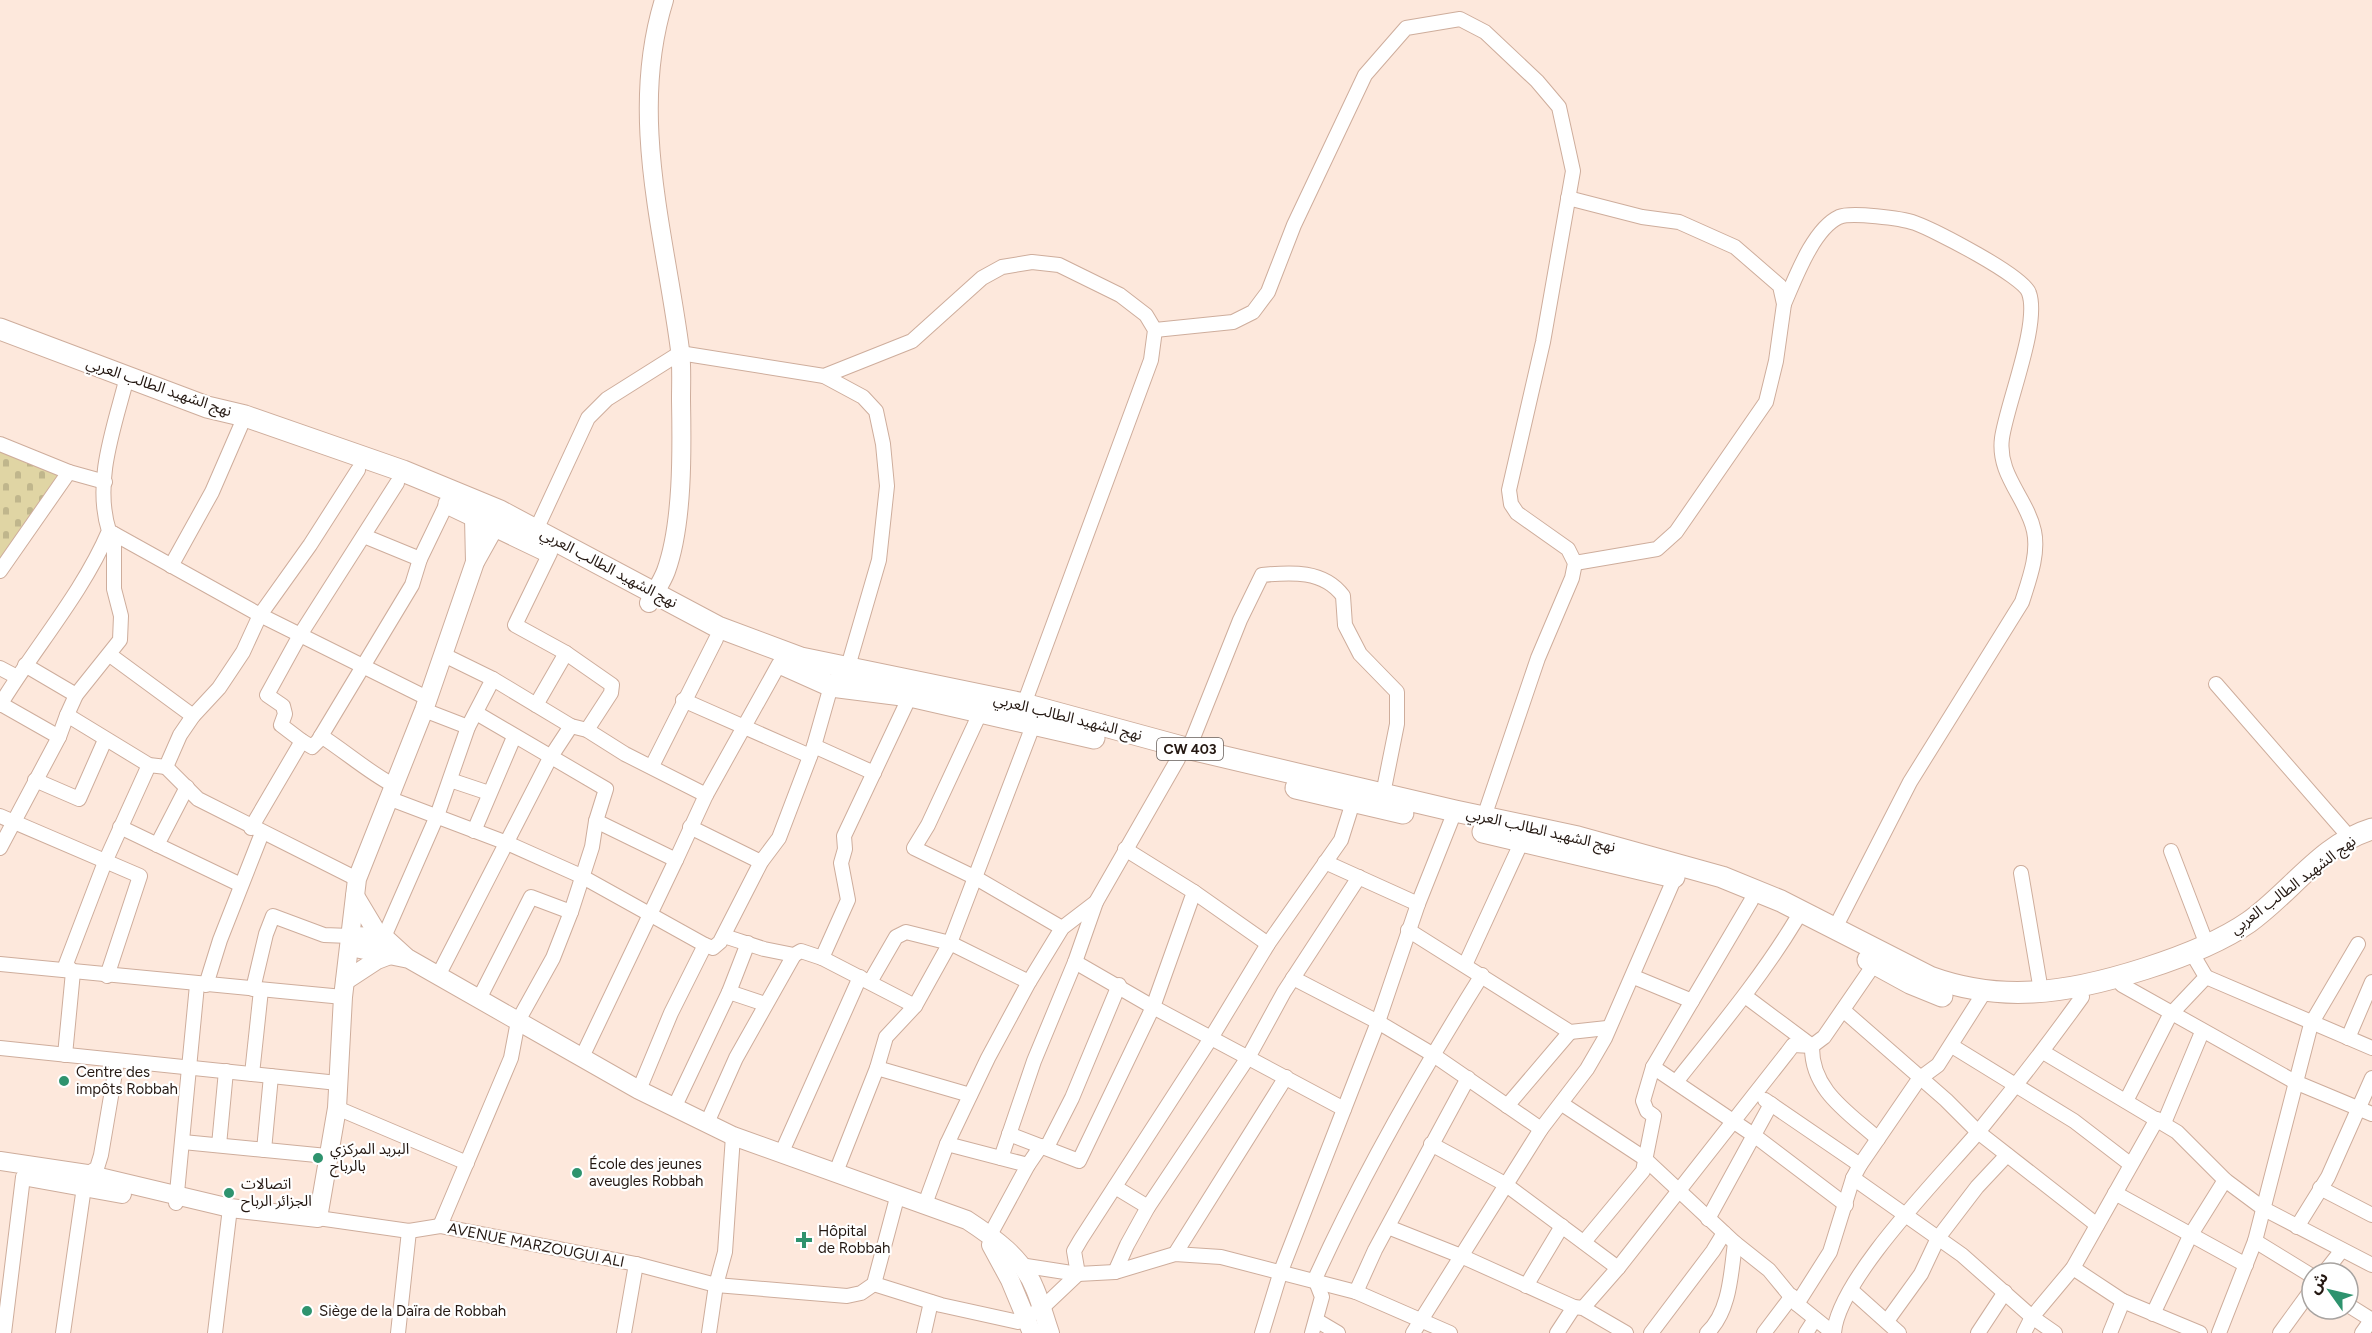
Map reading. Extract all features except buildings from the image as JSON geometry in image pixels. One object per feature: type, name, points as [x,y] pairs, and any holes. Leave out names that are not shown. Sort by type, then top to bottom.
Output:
[{"type":"main road","points":[[646,595],[665,573],[672,543],[680,479],[680,353],[650,158],[647,110],[651,61],[664,0]]},
{"type":"main road","name":"نهج الشهيد الطالب العربي","points":[[0,329],[126,383]]},
{"type":"main road","name":"نهج الشهيد الطالب العربي","points":[[0,342],[244,422],[403,471],[477,511],[536,530],[716,639],[831,686],[910,696],[981,711],[1029,714]]},
{"type":"main road","name":"نهج الشهيد الطالب العربي","points":[[244,422],[358,470],[447,503],[477,511]]},
{"type":"main road","points":[[475,562],[477,511]]},
{"type":"main road","points":[[0,1161],[177,1199],[230,1208],[318,1218],[337,1108],[347,940],[356,888],[390,791],[444,655],[475,562],[497,519]]},
{"type":"main road","name":"نهج الشهيد الطالب العربي","points":[[497,519],[550,553],[718,627],[801,658],[1183,754],[1353,802],[1453,818],[1484,818],[1578,837],[1722,876],[1781,901],[1930,977],[1982,997],[2011,1004],[2082,997],[2122,985],[2163,967]]},
{"type":"main road","name":"نهج الشهيد الطالب العربي","points":[[1183,754],[1383,794],[1522,841],[1675,878],[1751,901],[1796,920],[1924,990],[1953,1000],[2041,991],[2203,960],[2274,918],[2302,884],[2351,839],[2372,829]]},
{"type":"main road","name":"نهج الشهيد الطالب العربي","points":[[2302,884],[2372,842]]},
{"type":"main road","points":[[356,888],[381,937],[400,957]]},
{"type":"main road","points":[[347,940],[381,937]]},
{"type":"main road","points":[[347,940],[400,957],[439,974],[639,1090],[706,1124],[781,1154],[967,1220],[990,1235],[1020,1265],[1035,1287],[1050,1333]]},
{"type":"main road","points":[[344,989],[376,960],[400,957]]},
{"type":"main road","points":[[0,1173],[23,1177],[86,1181]]},
{"type":"main road","points":[[967,1220],[993,1247],[1003,1264],[1023,1327]]},
{"type":"street","points":[[1155,330],[1233,322],[1253,312],[1268,292],[1294,225],[1365,75],[1406,28],[1460,19],[1485,32],[1537,81],[1559,108],[1573,171],[1543,342],[1509,490],[1511,504],[1517,513],[1568,549],[1575,562],[1572,578],[1538,658],[1484,818]]},
{"type":"street","points":[[1568,198],[1642,217],[1679,222],[1735,247],[1780,286],[1784,304]]},
{"type":"street","points":[[1575,562],[1657,549],[1676,532],[1766,402],[1776,361],[1784,304],[1819,235],[1830,222],[1848,214],[1914,222],[2007,271],[2026,285],[2032,302],[2027,337],[2002,440],[2002,459],[2008,479],[2035,532],[2031,573],[2022,602],[1910,782],[1835,928]]},
{"type":"street","points":[[824,376],[912,341],[982,278],[1002,267],[1032,262],[1059,265],[1120,295],[1146,315],[1155,330],[1151,360],[1029,714],[976,878],[950,943],[915,1006],[886,1037],[877,1068],[836,1172]]},
{"type":"street","points":[[321,736],[350,754],[390,791],[437,816],[507,843],[581,876],[713,948],[724,936],[761,862],[779,838],[812,751],[831,686],[847,670],[879,560],[887,486],[883,444],[876,411],[863,397],[824,376],[680,353],[607,399],[588,418],[536,530]]},
{"type":"street","points":[[0,848],[59,737],[76,695],[110,655],[120,639],[121,616],[114,589],[112,532],[105,518],[105,482],[109,442],[126,383]]},
{"type":"street","points":[[171,566],[212,492],[244,422]]},
{"type":"street","points":[[0,444],[69,472],[105,482]]},
{"type":"street","points":[[166,766],[180,735],[193,716],[219,688],[243,652],[260,615],[310,545],[358,470]]},
{"type":"street","points":[[0,572],[69,472]]},
{"type":"street","points":[[397,483],[300,635],[267,695],[283,706],[285,714],[281,725],[312,747],[321,736],[412,585],[420,559],[447,503]]},
{"type":"street","points":[[112,532],[468,727]]},
{"type":"street","points":[[59,737],[1,704],[21,671],[54,626],[112,532]]},
{"type":"street","points":[[364,536],[420,559]]},
{"type":"street","points":[[550,553],[515,625],[566,653],[612,685],[610,693],[587,730]]},
{"type":"street","points":[[1001,1158],[1034,1061],[1075,962],[1096,902],[1125,849],[1183,754],[1240,620],[1262,575],[1293,572],[1325,580],[1343,596],[1345,625],[1360,654],[1398,692],[1397,724],[1383,794]]},
{"type":"street","points":[[652,766],[683,700],[716,639]]},
{"type":"street","points":[[536,705],[566,653]]},
{"type":"street","points":[[110,655],[193,716]]},
{"type":"street","points":[[444,655],[493,679],[571,726],[587,730],[625,754],[706,795]]},
{"type":"street","points":[[582,1057],[706,795],[779,664]]},
{"type":"street","points":[[0,668],[21,671],[76,695]]},
{"type":"street","points":[[381,937],[437,816],[468,727],[477,714],[493,679]]},
{"type":"street","points":[[2216,684],[2351,839]]},
{"type":"street","points":[[822,958],[848,900],[841,863],[845,849],[844,836],[910,696]]},
{"type":"street","points":[[683,700],[742,727],[873,773]]},
{"type":"street","points":[[981,711],[928,825],[914,848],[976,878],[1062,928]]},
{"type":"street","points":[[440,1226],[511,1058],[518,1021],[553,958],[572,912],[581,876],[592,847],[596,821],[606,789],[477,714]]},
{"type":"street","points":[[67,715],[149,765],[166,766],[198,799],[257,830],[356,888]]},
{"type":"street","points":[[439,974],[550,758],[571,726]]},
{"type":"street","points":[[474,831],[514,736]]},
{"type":"street","points":[[35,780],[79,799],[105,740]]},
{"type":"street","points":[[177,1199],[187,1068],[202,985],[241,885],[257,830],[302,741]]},
{"type":"street","points":[[65,1055],[73,972],[66,964],[105,862],[149,765]]},
{"type":"street","points":[[450,780],[489,793]]},
{"type":"street","points":[[157,845],[187,787]]},
{"type":"street","points":[[1078,1274],[1074,1251],[1097,1210],[1115,1187],[1268,944],[1341,840],[1353,802]]},
{"type":"street","points":[[0,816],[140,876],[107,976]]},
{"type":"street","points":[[1262,1333],[1281,1271],[1378,1022],[1408,930],[1453,818]]},
{"type":"street","points":[[596,821],[676,860]]},
{"type":"street","points":[[120,827],[241,885]]},
{"type":"street","points":[[690,827],[761,862]]},
{"type":"street","points":[[1465,965],[1522,841]]},
{"type":"street","points":[[1125,849],[1194,892],[1268,944]]},
{"type":"street","points":[[2171,851],[2203,960],[2311,1024],[2372,1048]]},
{"type":"street","points":[[1325,862],[1418,904]]},
{"type":"street","points":[[2020,873],[2041,991]]},
{"type":"street","points":[[1115,1272],[1148,1207],[1250,1056],[1293,978],[1359,877]]},
{"type":"street","points":[[1413,1333],[1540,1129],[1562,1104],[1587,1069],[1605,1038],[1607,1028],[1634,977],[1675,878]]},
{"type":"street","points":[[1009,1134],[1079,1161],[1153,1007],[1194,892]]},
{"type":"street","points":[[479,999],[531,897],[572,912]]},
{"type":"street","points":[[1584,1242],[1643,1171],[1654,1116],[1647,1111],[1643,1101],[1653,1067],[1751,901]]},
{"type":"street","points":[[925,1204],[947,1144],[1029,982],[1062,928],[1096,902]]},
{"type":"street","points":[[252,1074],[257,989],[266,934],[273,916],[324,935],[347,940]]},
{"type":"street","points":[[1676,1082],[1774,957],[1796,920]]},
{"type":"street","points":[[1408,930],[1570,1032],[1607,1028]]},
{"type":"street","points":[[781,1154],[865,979],[896,938],[906,932],[950,943],[1029,982]]},
{"type":"street","points":[[724,936],[794,955]]},
{"type":"street","points":[[674,1108],[729,992],[748,943]]},
{"type":"street","points":[[2219,1333],[2255,1241],[2311,1024],[2358,944]]},
{"type":"street","points":[[639,1090],[671,1013],[705,945]]},
{"type":"street","points":[[706,1124],[736,1058],[765,1004],[794,955],[801,951],[822,958],[915,1006]]},
{"type":"street","points":[[2126,1101],[2170,1015],[2203,960]]},
{"type":"street","points":[[1075,962],[1153,1007],[1210,1038],[1250,1056],[1344,1109]]},
{"type":"street","points":[[1557,1333],[1618,1268],[1732,1121],[1757,1094],[1793,1045],[1812,1046],[1824,1037],[1875,963]]},
{"type":"street","points":[[0,964],[257,989],[344,989]]},
{"type":"street","points":[[1338,1333],[1314,1327],[1322,1297],[1315,1279],[1346,1212],[1432,1054],[1482,975]]},
{"type":"street","points":[[1634,977],[1692,1001]]},
{"type":"street","points":[[1293,978],[1378,1022],[1432,1054],[1540,1129]]},
{"type":"street","points":[[2348,1038],[2372,982]]},
{"type":"street","points":[[2122,985],[2170,1015],[2295,1082],[2372,1114]]},
{"type":"street","points":[[990,1235],[1028,1165],[1044,1147],[1072,1098],[1119,986]]},
{"type":"street","points":[[729,992],[765,1004]]},
{"type":"street","points":[[1745,996],[1812,1046]]},
{"type":"street","points":[[1764,1333],[1794,1300],[1830,1252],[1853,1178],[1860,1165],[1919,1079],[1938,1065],[1952,1046],[1982,997]]},
{"type":"street","points":[[1834,1333],[1835,1321],[1851,1290],[1905,1215],[1978,1132],[2043,1052],[2082,997]]},
{"type":"street","points":[[1843,1010],[1919,1079],[1946,1100],[1978,1132],[2097,1225]]},
{"type":"street","points":[[1507,1106],[1570,1032]]},
{"type":"street","points":[[2024,1333],[2032,1317],[2073,1268],[2130,1164],[2160,1121],[2202,1032]]},
{"type":"street","points":[[1812,1046],[1811,1064],[1827,1094],[1878,1139]]},
{"type":"street","points":[[1952,1046],[2074,1121],[2130,1164]]},
{"type":"street","points":[[0,1048],[338,1083]]},
{"type":"street","points":[[2043,1052],[2177,1132],[2225,1180],[2264,1209],[2342,1250],[2371,1261]]},
{"type":"street","points":[[63,1333],[86,1181],[98,1168],[117,1061]]},
{"type":"street","points":[[1653,1067],[1755,1136],[1846,1205]]},
{"type":"street","points":[[877,1068],[970,1095]]},
{"type":"street","points":[[219,1145],[226,1071]]},
{"type":"street","points":[[264,1150],[271,1076]]},
{"type":"street","points":[[1175,1254],[1286,1077]]},
{"type":"street","points":[[1356,1292],[1431,1144],[1468,1078]]},
{"type":"street","points":[[2297,1227],[2328,1177],[2372,1078]]},
{"type":"street","points":[[1757,1094],[1860,1165]]},
{"type":"street","points":[[1562,1104],[1644,1158],[1708,1219],[1769,1270],[1794,1300],[1834,1333]]},
{"type":"street","points":[[1708,1219],[1771,1104]]},
{"type":"street","points":[[337,1108],[467,1163]]},
{"type":"street","points":[[709,1333],[716,1286],[725,1252],[733,1136]]},
{"type":"street","points":[[183,1142],[327,1156]]},
{"type":"street","points":[[947,1144],[1028,1165]]},
{"type":"street","points":[[1431,1144],[1505,1184],[1618,1268]]},
{"type":"street","points":[[1887,1321],[1921,1274],[1938,1238],[1977,1187],[2007,1155]]},
{"type":"street","points":[[4,1333],[3,1311],[23,1177]]},
{"type":"street","points":[[1853,1178],[1938,1238],[2032,1317],[2055,1333]]},
{"type":"street","points":[[2153,1314],[2190,1236],[2225,1180]]},
{"type":"street","points":[[1115,1187],[1148,1207]]},
{"type":"street","points":[[2320,1188],[2372,1215]]},
{"type":"street","points":[[2115,1193],[2246,1265]]},
{"type":"street","points":[[898,1194],[874,1284],[1023,1327],[1078,1274]]},
{"type":"street","points":[[215,1333],[230,1208]]},
{"type":"street","name":"AVENUE MARZOUGUI ALI","points":[[318,1218],[409,1231],[440,1226],[636,1264],[716,1286],[848,1296],[861,1293],[874,1284]]},
{"type":"street","points":[[1526,1286],[1562,1226]]},
{"type":"street","points":[[1388,1227],[1461,1256],[1578,1308],[1610,1329],[1626,1333]]},
{"type":"street","points":[[398,1333],[409,1231]]},
{"type":"street","points":[[1651,1333],[1724,1233]]},
{"type":"street","points":[[0,1237],[15,1239]]},
{"type":"street","points":[[2255,1241],[2300,1269]]},
{"type":"street","points":[[1707,1333],[1715,1325],[1730,1286],[1735,1243]]},
{"type":"street","points":[[2333,1261],[2342,1250]]},
{"type":"street","points":[[1020,1265],[1078,1274],[1115,1272],[1175,1254],[1221,1257],[1315,1279],[1356,1292],[1450,1333]]},
{"type":"street","points":[[624,1333],[636,1264]]},
{"type":"street","points":[[2073,1268],[2123,1301],[2200,1333]]},
{"type":"street","points":[[1851,1290],[1899,1333]]},
{"type":"street","points":[[1978,1333],[2004,1292]]},
{"type":"street","points":[[2110,1333],[2123,1301]]},
{"type":"street","points":[[924,1333],[930,1302]]},
{"type":"street","points":[[2280,1333],[2300,1306]]},
{"type":"street","points":[[1806,1333],[1815,1319]]},
{"type":"street","points":[[2362,1333],[2372,1320]]},
{"type":"green space","points":[[0,448],[62,476],[0,567]]},
{"type":"place","name":"Centre des impôts Robbah","points":[[64,1081]]},
{"type":"place","name":"البريد المركزي بالرباح","points":[[318,1158]]},
{"type":"place","name":"École des jeunes aveugles Robbah","points":[[577,1173]]},
{"type":"place","name":"اتصالات الجزائر الرباح","points":[[229,1193]]},
{"type":"place","name":"Hôpital de Robbah","points":[[804,1240]]},
{"type":"place","name":"Siège de la Daïra de Robbah","points":[[307,1311]]}]
